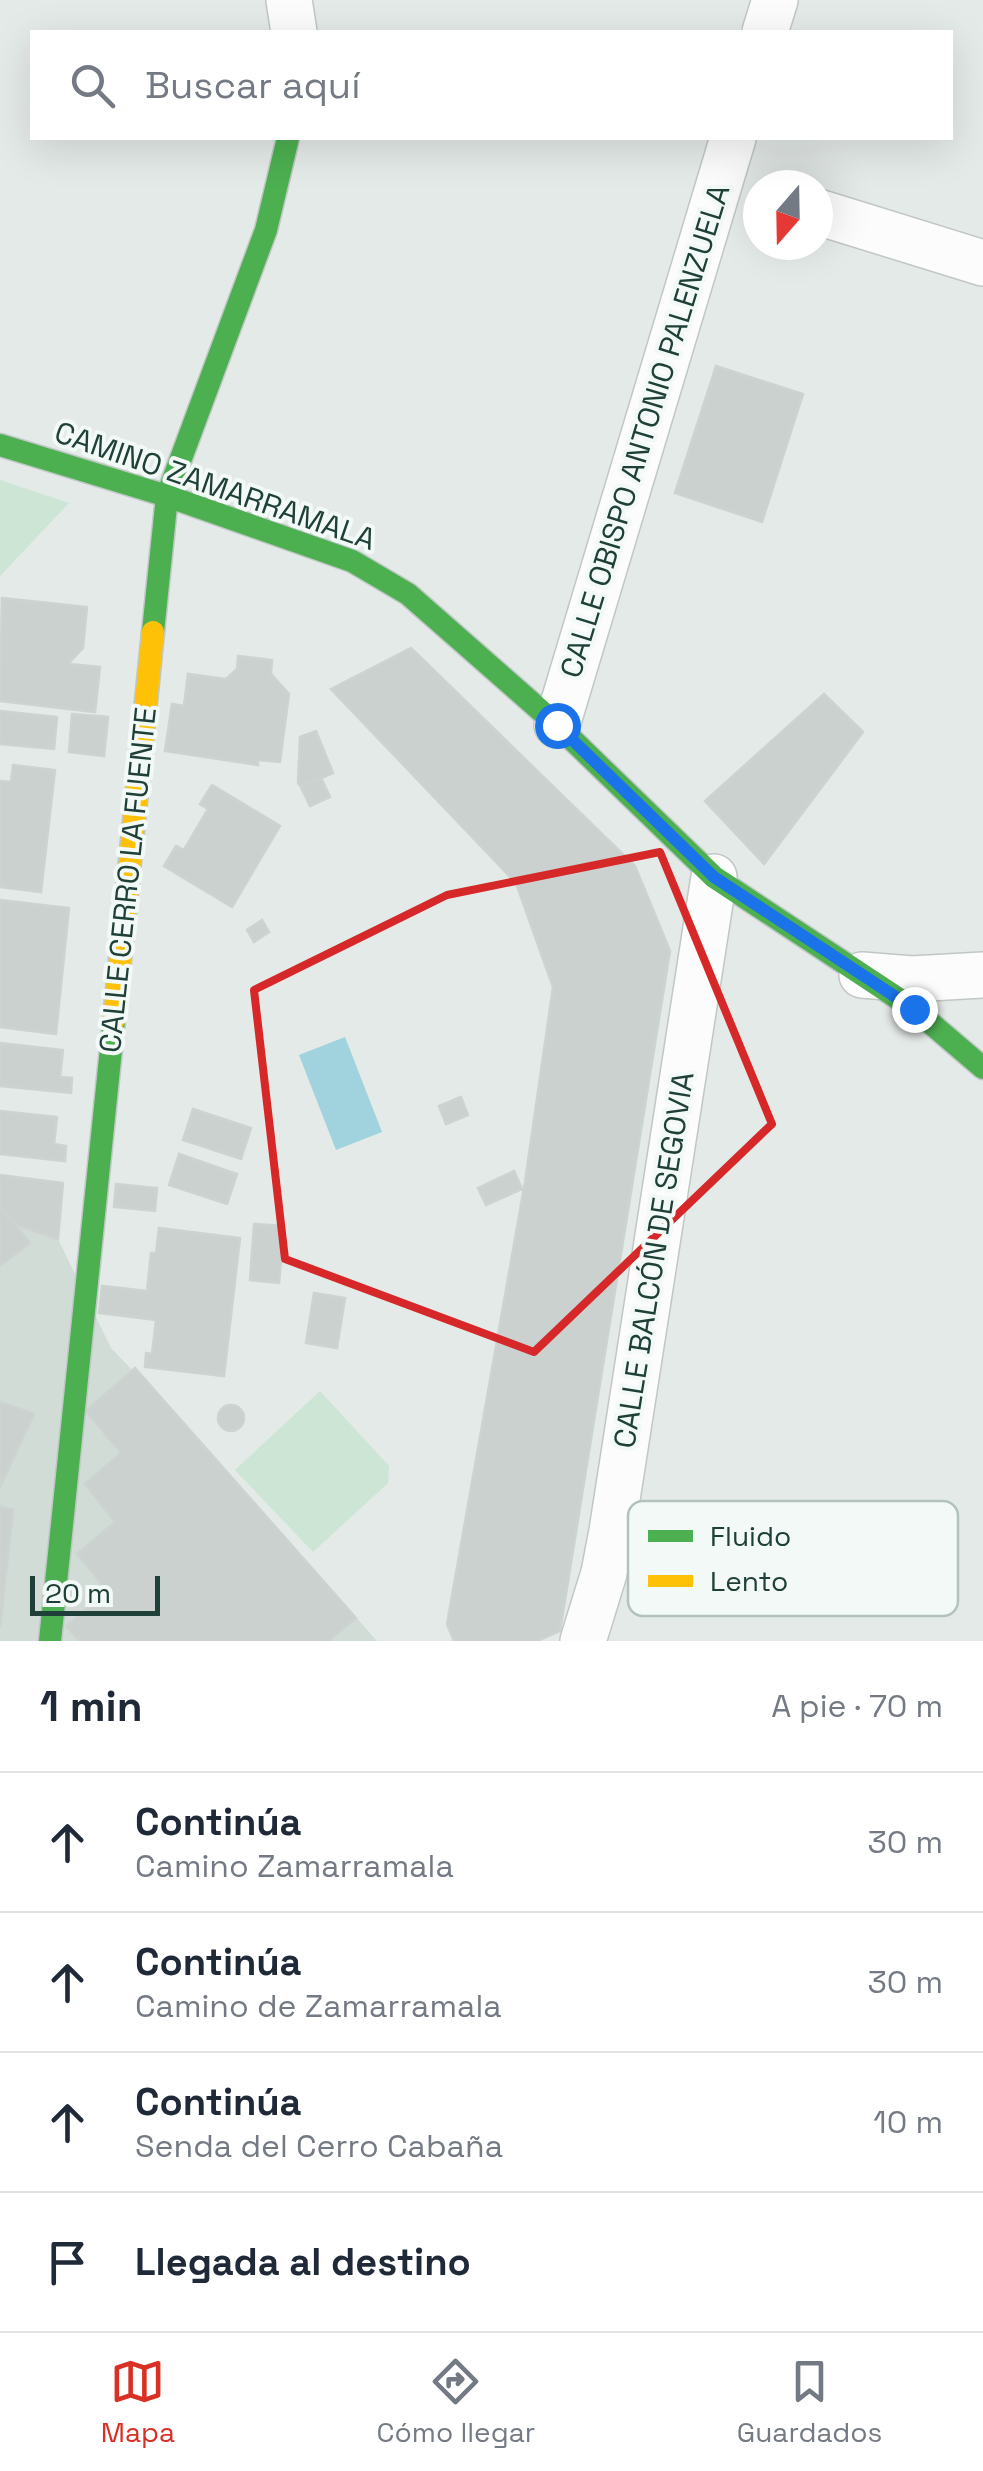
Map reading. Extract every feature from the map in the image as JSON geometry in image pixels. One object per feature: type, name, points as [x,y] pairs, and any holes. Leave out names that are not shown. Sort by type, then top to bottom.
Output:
[{"type":"street","points":[[289,0],[294,30]]},
{"type":"street","points":[[766,30],[774,0]]},
{"type":"street","name":"CALLE CERRO LA FUENTE","points":[[50,1641],[167,496],[178,458],[258,257],[287,140]]},
{"type":"street","name":"CALLE OBISPO ANTONIO PALENZUELA","points":[[557,725],[739,188],[733,140]]},
{"type":"street","points":[[833,217],[983,263]]},
{"type":"street","name":"CAMINO ZAMARRAMALA","points":[[0,445],[167,496],[352,561],[378,574],[408,594],[557,725],[714,877],[914,1009],[983,1068]]},
{"type":"street","name":"CALLE BALCÓN DE SEGOVIA","points":[[583,1641],[612,1531],[714,877]]},
{"type":"street","points":[[862,975],[912,979],[983,975]]},
{"type":"highlighted area","points":[[660,852],[772,1124],[534,1352],[285,1259],[254,990],[447,895]]},
{"type":"shaded area","points":[[0,1206],[16,1225],[58,1239],[111,1348],[132,1370],[135,1368],[377,1641],[0,1641]]},
{"type":"green space","points":[[0,480],[69,503],[0,576]]},
{"type":"green space","points":[[320,1391],[389,1466],[388,1483],[313,1552],[235,1470]]},
{"type":"water","points":[[345,1037],[382,1132],[336,1150],[299,1055]]},
{"type":"building","points":[[716,366],[803,394],[762,522],[675,493]]},
{"type":"building","points":[[2,598],[87,607],[83,648],[68,664],[100,667],[95,712],[0,701]]},
{"type":"building","points":[[411,648],[635,866],[670,951],[560,1631],[537,1641],[454,1641],[447,1624],[525,1182],[553,987],[516,883],[331,689]]},
{"type":"building","points":[[238,656],[272,660],[271,674],[289,694],[280,762],[257,760],[258,765],[165,751],[172,704],[184,706],[188,674],[226,679],[237,669]]},
{"type":"building","points":[[824,694],[863,732],[764,864],[705,801]]},
{"type":"building","points":[[0,711],[57,717],[54,749],[0,744]]},
{"type":"building","points":[[72,714],[108,717],[104,756],[69,752]]},
{"type":"building","points":[[316,731],[333,773],[301,787],[300,737]]},
{"type":"building","points":[[13,765],[55,770],[41,892],[0,887],[0,781],[11,782]]},
{"type":"building","points":[[321,778],[330,797],[310,806],[301,787]]},
{"type":"building","points":[[212,785],[280,826],[232,907],[164,866],[176,846],[184,850],[208,809],[200,804]]},
{"type":"building","points":[[0,900],[69,908],[56,1034],[0,1027]]},
{"type":"building","points":[[262,920],[269,932],[254,942],[247,930]]},
{"type":"building","points":[[0,1043],[63,1050],[60,1077],[72,1078],[71,1093],[0,1086]]},
{"type":"building","points":[[461,1097],[468,1115],[446,1124],[439,1106]]},
{"type":"building","points":[[193,1109],[251,1128],[241,1159],[183,1140]]},
{"type":"building","points":[[0,1111],[57,1117],[54,1144],[66,1146],[65,1161],[0,1154]]},
{"type":"building","points":[[179,1154],[237,1174],[227,1204],[169,1185]]},
{"type":"building","points":[[514,1171],[522,1189],[486,1205],[478,1188]]},
{"type":"building","points":[[0,1175],[63,1183],[58,1239],[16,1225],[0,1206]]},
{"type":"building","points":[[116,1184],[157,1188],[155,1211],[114,1207]]},
{"type":"building","points":[[0,1206],[30,1243],[0,1266]]},
{"type":"building","points":[[254,1224],[284,1226],[279,1283],[250,1280]]},
{"type":"building","points":[[159,1228],[240,1238],[224,1376],[145,1367],[146,1353],[152,1354],[156,1320],[99,1313],[102,1286],[147,1291],[151,1253],[156,1253]]},
{"type":"building","points":[[314,1293],[345,1298],[337,1348],[306,1343]]},
{"type":"building","points":[[135,1368],[356,1618],[328,1641],[80,1641],[66,1626],[108,1591],[77,1554],[115,1522],[85,1484],[121,1453],[86,1411]]},
{"type":"building","points":[[0,1402],[34,1414],[0,1487]]},
{"type":"building","points":[[231,1405],[240,1409],[244,1418],[240,1427],[231,1431],[222,1427],[218,1418],[222,1409]]},
{"type":"building","points":[[0,1506],[13,1510],[0,1627]]},
{"type":"traffic: fast","points":[[153,632],[167,496],[266,230],[288,140]]},
{"type":"traffic: fast","points":[[0,445],[167,496],[352,561],[408,594],[557,725],[714,877],[914,1009],[983,1068]]},
{"type":"traffic: fast","points":[[50,1641],[114,1020]]},
{"type":"traffic: slow","points":[[114,1020],[153,632]]},
{"type":"route","points":[[557,725],[714,877],[914,1009]]}]
